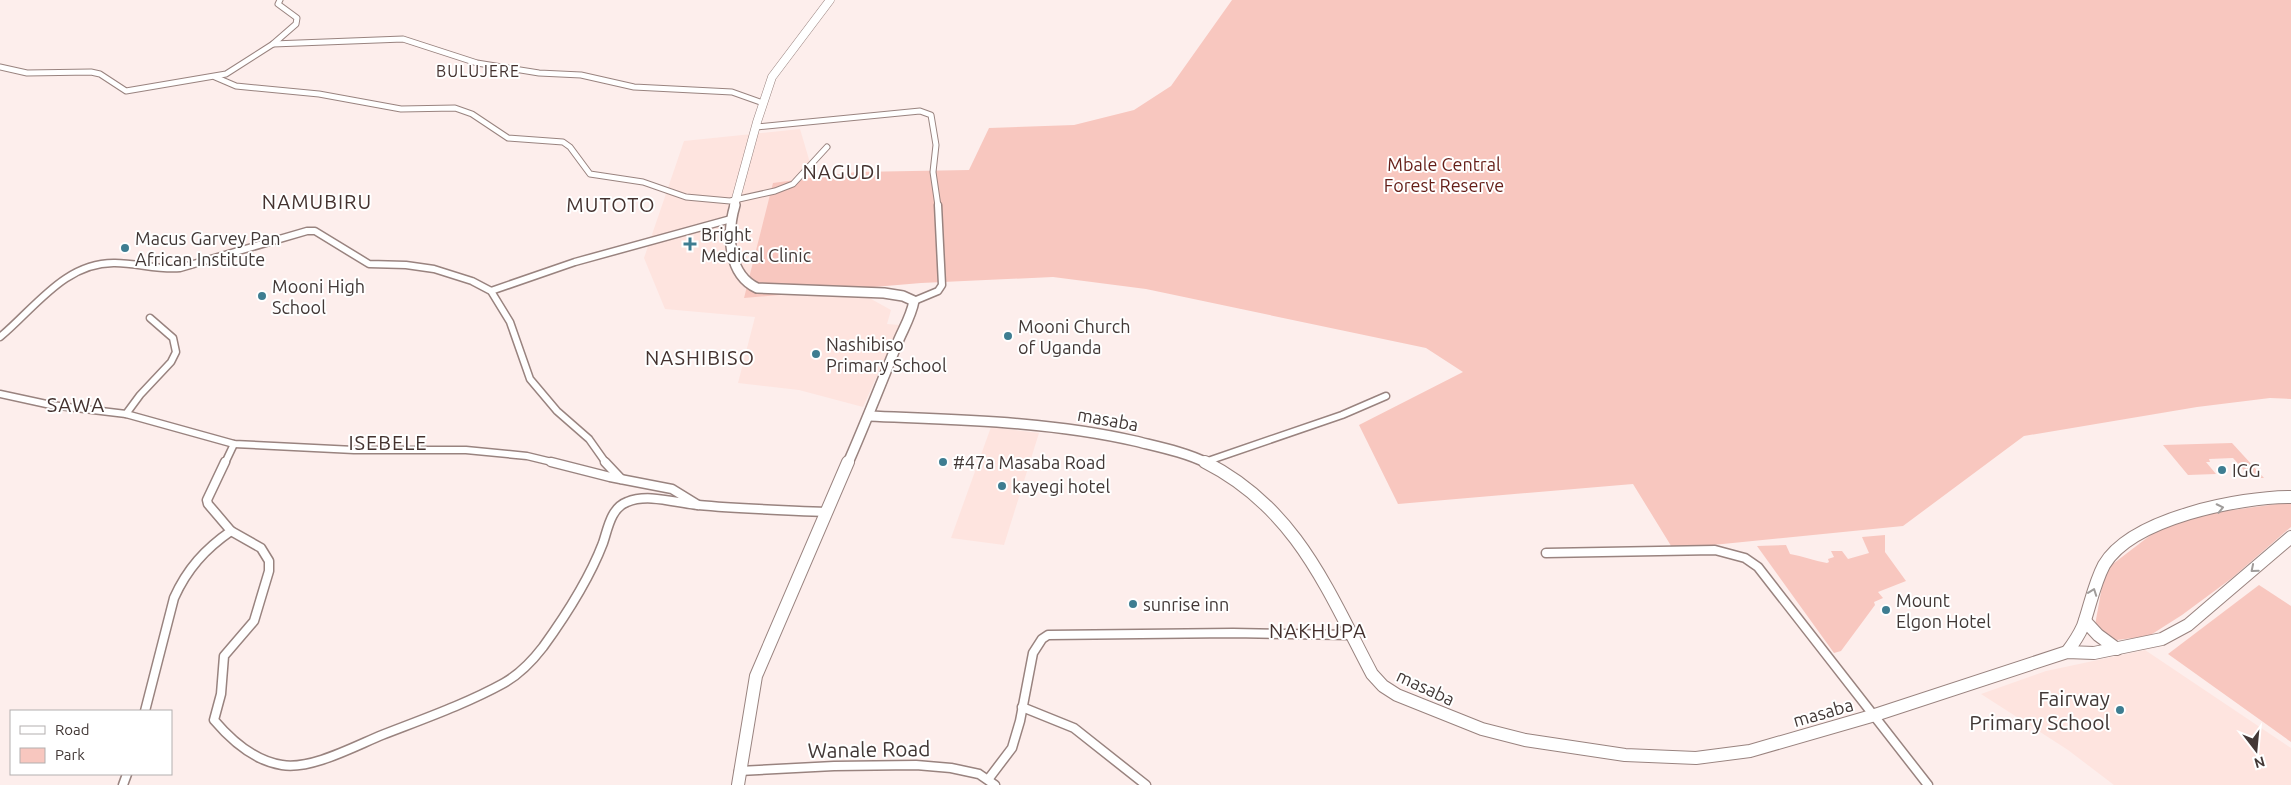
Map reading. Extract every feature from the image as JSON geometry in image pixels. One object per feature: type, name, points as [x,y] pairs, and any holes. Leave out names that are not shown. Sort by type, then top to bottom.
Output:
[{"type":"street","points":[[0,67],[27,73],[91,72],[100,74],[126,91],[214,77],[237,69],[293,28],[298,21],[278,4],[280,0]]},
{"type":"street","points":[[756,127],[920,110],[931,114],[936,145],[932,172],[938,198],[942,285],[938,291],[914,301],[902,296],[884,293],[752,286],[742,278],[734,262],[730,242],[731,219],[737,199],[756,127],[763,103],[775,71],[788,58],[830,0]]},
{"type":"street","points":[[273,44],[403,39],[478,64],[539,73],[581,75],[634,87],[732,92],[763,103]]},
{"type":"street","points":[[214,77],[236,86],[319,94],[401,108],[455,108],[472,114],[508,138],[563,142],[570,146],[590,174],[643,182],[695,199],[724,201],[775,191],[793,184],[827,147]]},
{"type":"street","points":[[491,291],[544,271],[679,234],[708,223],[731,219]]},
{"type":"street","points":[[0,337],[59,281],[94,265],[111,262],[164,270],[180,268],[308,231],[314,231],[369,264],[406,265],[434,269],[472,281],[491,291],[510,322],[530,378],[557,411],[589,439],[611,470],[621,479]]},
{"type":"street","points":[[738,785],[756,676],[869,416],[903,329],[912,313],[914,301]]},
{"type":"street","points":[[126,414],[140,395],[171,362],[176,352],[173,338],[150,318]]},
{"type":"street","points":[[0,394],[51,405],[126,414],[234,444],[304,449],[458,450],[527,456],[621,479],[672,489],[698,505]]},
{"type":"street","points":[[1205,462],[1324,422],[1386,396]]},
{"type":"street","name":"masaba","points":[[869,416],[992,422],[1091,432],[1134,441],[1205,462],[1248,490],[1274,512],[1294,535],[1311,560],[1372,674],[1383,686],[1397,696],[1482,729],[1525,740],[1625,755],[1696,758],[1722,756],[1750,751],[1875,716],[2067,652]]},
{"type":"street","points":[[234,444],[207,500],[208,504],[231,531],[261,548],[269,561],[269,571],[254,621],[224,656],[223,682],[214,720],[229,738],[249,752],[280,765],[321,759],[453,707],[505,682],[525,666],[542,648],[595,564],[615,510],[626,502],[638,499],[698,505],[826,512]]},
{"type":"street","points":[[2291,497],[2265,499],[2162,521],[2128,539],[2109,557],[2093,590],[2085,621],[2067,652],[2094,653],[2162,639],[2188,625],[2291,538]]},
{"type":"street","points":[[145,710],[159,663],[174,598],[180,583],[204,550],[231,531]]},
{"type":"street","points":[[1546,553],[1714,550],[1745,558],[1758,567],[1928,785]]},
{"type":"street","points":[[2085,621],[2098,635],[2117,649]]},
{"type":"street","points":[[992,781],[1012,748],[1033,652],[1042,639],[1048,635],[1233,633],[1351,635]]},
{"type":"street","points":[[1022,708],[1074,728],[1146,785]]},
{"type":"street","name":"Wanale Road","points":[[739,771],[922,764],[949,767],[992,781]]},
{"type":"shaded area","points":[[800,129],[821,200],[835,279],[891,310],[887,324],[900,325],[863,407],[799,390],[738,383],[755,317],[665,309],[644,258],[684,141]]},
{"type":"shaded area","name":"kayegi hotel","points":[[991,427],[1039,433],[1004,545],[951,538]]},
{"type":"shaded area","name":"Fairway Primary School","points":[[2145,650],[2291,748],[2291,785],[2114,785],[2068,750],[1981,694],[2046,671]]},
{"type":"green space","name":"Mbale Central Forest Reserve","points":[[1232,0],[2291,0],[2291,399],[2270,398],[2197,407],[2024,436],[1903,526],[1673,549],[1633,484],[1398,504],[1359,425],[1463,372],[1426,348],[1146,289],[1053,277],[921,283],[744,298],[773,183],[856,172],[969,170],[989,128],[1074,125],[1134,110],[1171,86]]},
{"type":"green space","points":[[2232,443],[2264,478],[2251,478],[2233,458],[2209,459],[2210,462],[2206,462],[2216,474],[2188,475],[2163,445]]},
{"type":"green space","points":[[2291,502],[2291,527],[2232,578],[2182,615],[2149,636],[2117,640],[2109,639],[2095,625],[2105,570],[2165,524],[2218,512]]},
{"type":"green space","points":[[1885,535],[1885,552],[1906,581],[1878,592],[1883,598],[1874,602],[1875,605],[1841,651],[1834,653],[1757,546],[1786,545],[1790,554],[1827,563],[1829,562],[1828,559],[1834,557],[1831,551],[1842,551],[1848,559],[1869,553],[1862,537]]},
{"type":"green space","points":[[2259,585],[2291,606],[2291,742],[2168,654]]},
{"type":"place","name":"Bright Medical Clinic","points":[[690,244]]},
{"type":"place","name":"Macus Garvey Pan African Institute","points":[[125,248]]},
{"type":"place","name":"Mooni High School","points":[[262,296]]},
{"type":"place","name":"Mooni Church of Uganda","points":[[1008,336]]},
{"type":"place","name":"Nashibiso Primary School","points":[[816,354]]},
{"type":"place","name":"#47a Masaba Road","points":[[943,462]]},
{"type":"place","name":"IGG","points":[[2222,470]]},
{"type":"place","name":"kayegi hotel","points":[[1002,486]]},
{"type":"place","name":"sunrise inn","points":[[1133,604]]},
{"type":"place","name":"Mount Elgon Hotel","points":[[1886,610]]},
{"type":"place","name":"Fairway Primary School","points":[[2120,710]]},
{"type":"district","name":"BULUJERE","points":[[478,71]]},
{"type":"district","name":"NAGUDI","points":[[842,171]]},
{"type":"district","name":"NAMUBIRU","points":[[317,201]]},
{"type":"district","name":"MUTOTO","points":[[611,204]]},
{"type":"district","name":"NASHIBISO","points":[[700,357]]},
{"type":"district","name":"SAWA","points":[[76,404]]},
{"type":"district","name":"ISEBELE","points":[[388,442]]},
{"type":"district","name":"NAKHUPA","points":[[1318,630]]}]
